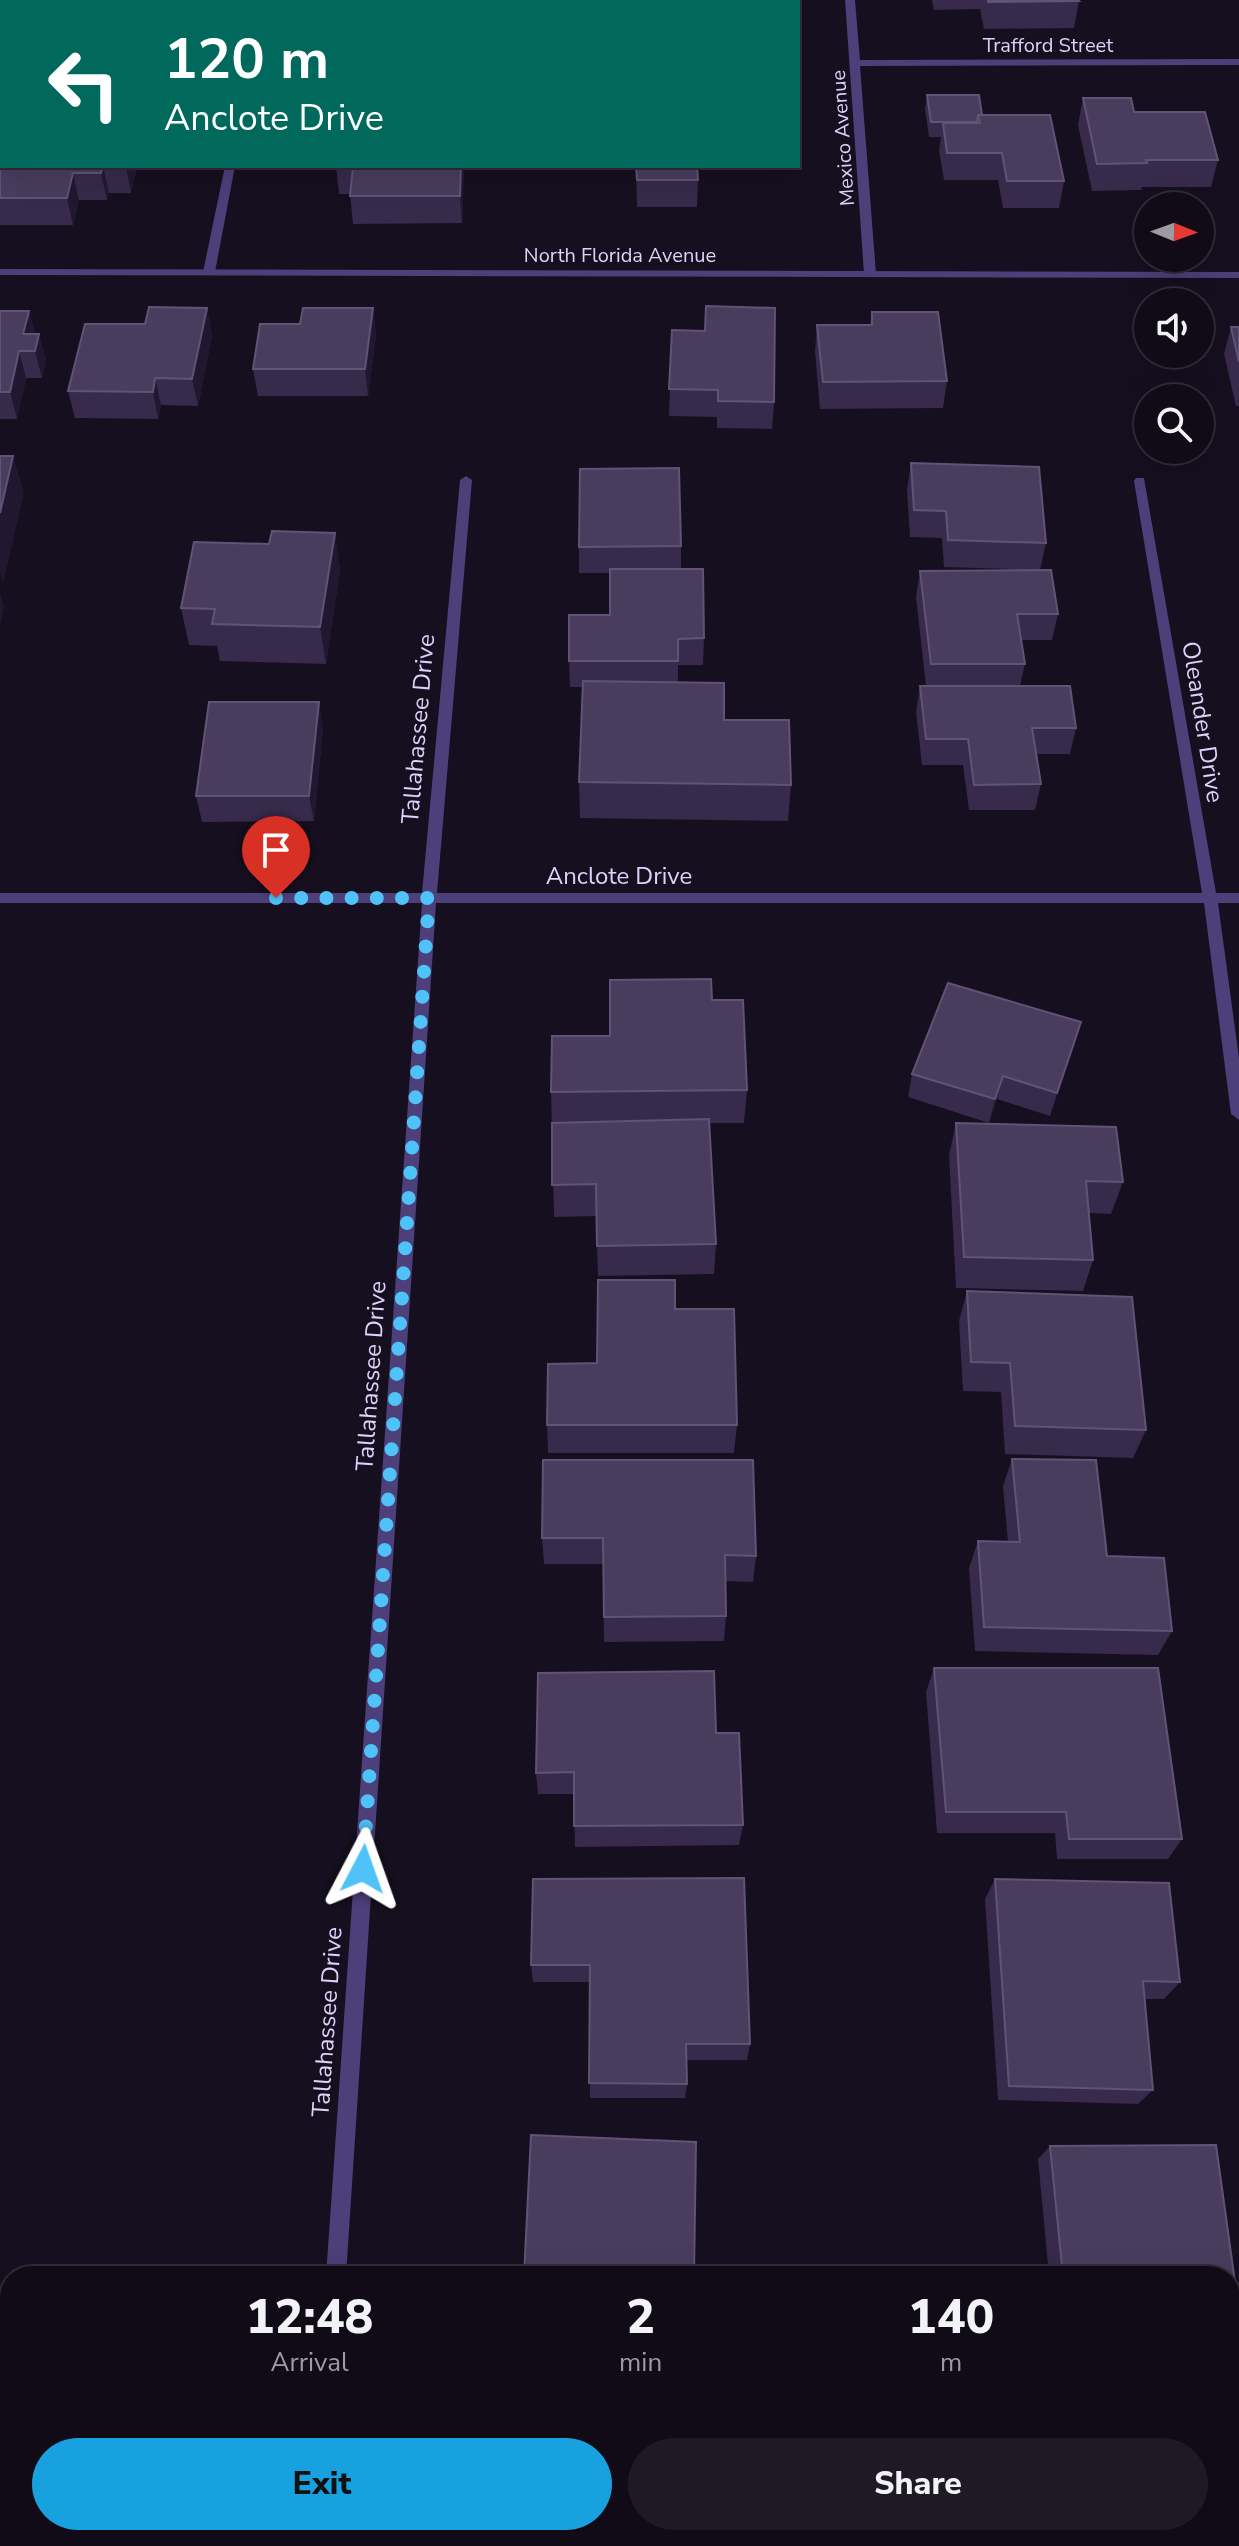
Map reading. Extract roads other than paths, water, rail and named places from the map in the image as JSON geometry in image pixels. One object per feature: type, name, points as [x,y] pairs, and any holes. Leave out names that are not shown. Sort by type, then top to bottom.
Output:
[{"type":"street","name":"Mexico Avenue","points":[[850,0],[870,274]]},
{"type":"street","name":"Trafford Street","points":[[856,63],[1239,62]]},
{"type":"street","points":[[209,272],[230,168]]},
{"type":"street","name":"North Florida Avenue","points":[[0,272],[1239,275]]},
{"type":"street","name":"Tallahassee Drive","points":[[337,2266],[429,898],[466,480]]},
{"type":"street","name":"Oleander Drive","points":[[1140,481],[1210,898],[1239,1114]]},
{"type":"street","name":"Anclote Drive","points":[[0,898],[1239,898]]}]
